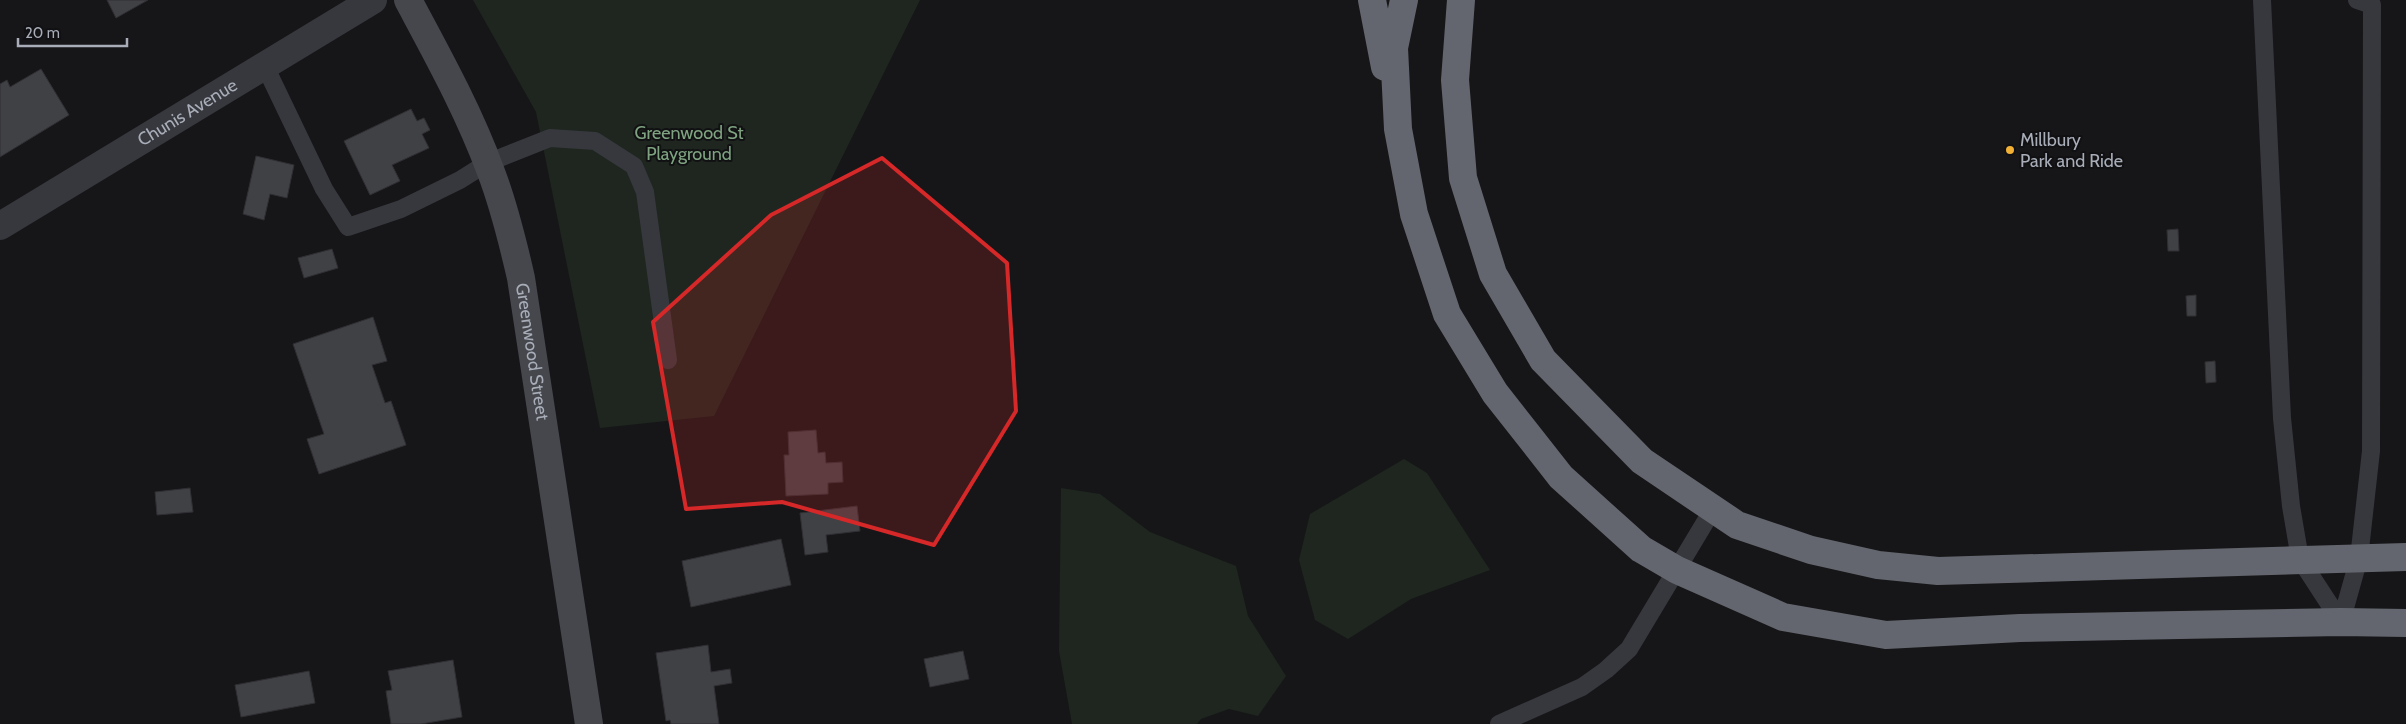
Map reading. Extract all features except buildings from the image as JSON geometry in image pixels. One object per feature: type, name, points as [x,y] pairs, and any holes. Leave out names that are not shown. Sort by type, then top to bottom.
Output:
[{"type":"highway","points":[[1372,0],[1414,214],[1448,314],[1495,393],[1561,477],[1641,549],[1677,570],[1783,617],[1886,635],[2020,628],[2341,622],[2406,623]]},
{"type":"highway","points":[[1398,128],[1394,48],[1404,0]]},
{"type":"highway","points":[[1462,0],[1455,80],[1463,178],[1493,274],[1543,360],[1642,461],[1737,526],[1811,550],[1878,565],[1938,571],[2406,557]]},
{"type":"street","name":"Chunis Avenue","points":[[0,226],[373,0]]},
{"type":"street","name":"Greenwood Street","points":[[408,0],[463,106],[488,163],[503,207],[521,278],[589,724]]},
{"type":"lane","points":[[2262,0],[2282,418],[2291,506],[2300,559],[2341,622]]},
{"type":"lane","points":[[2341,622],[2359,558],[2371,451],[2372,5],[2357,0]]},
{"type":"lane","points":[[265,66],[324,189],[348,228],[402,210],[488,163],[550,138],[595,140],[634,166],[645,192],[668,360]]},
{"type":"lane","points":[[1500,724],[1582,687],[1606,670],[1629,649],[1713,509]]},
{"type":"highlighted area","points":[[882,158],[1007,263],[1016,411],[934,545],[782,502],[686,509],[653,322],[771,215]]},
{"type":"green space","name":"Greenwood St Playground","points":[[473,0],[920,0],[714,416],[600,428],[536,112]]},
{"type":"green space","points":[[1404,459],[1427,473],[1490,570],[1411,599],[1348,639],[1315,620],[1299,560],[1310,514]]},
{"type":"green space","points":[[1061,488],[1100,494],[1150,532],[1236,566],[1248,616],[1286,676],[1258,716],[1229,709],[1201,719],[1197,724],[1072,724],[1059,651]]},
{"type":"place","name":"Millbury Park and Ride","points":[[2010,150]]}]
